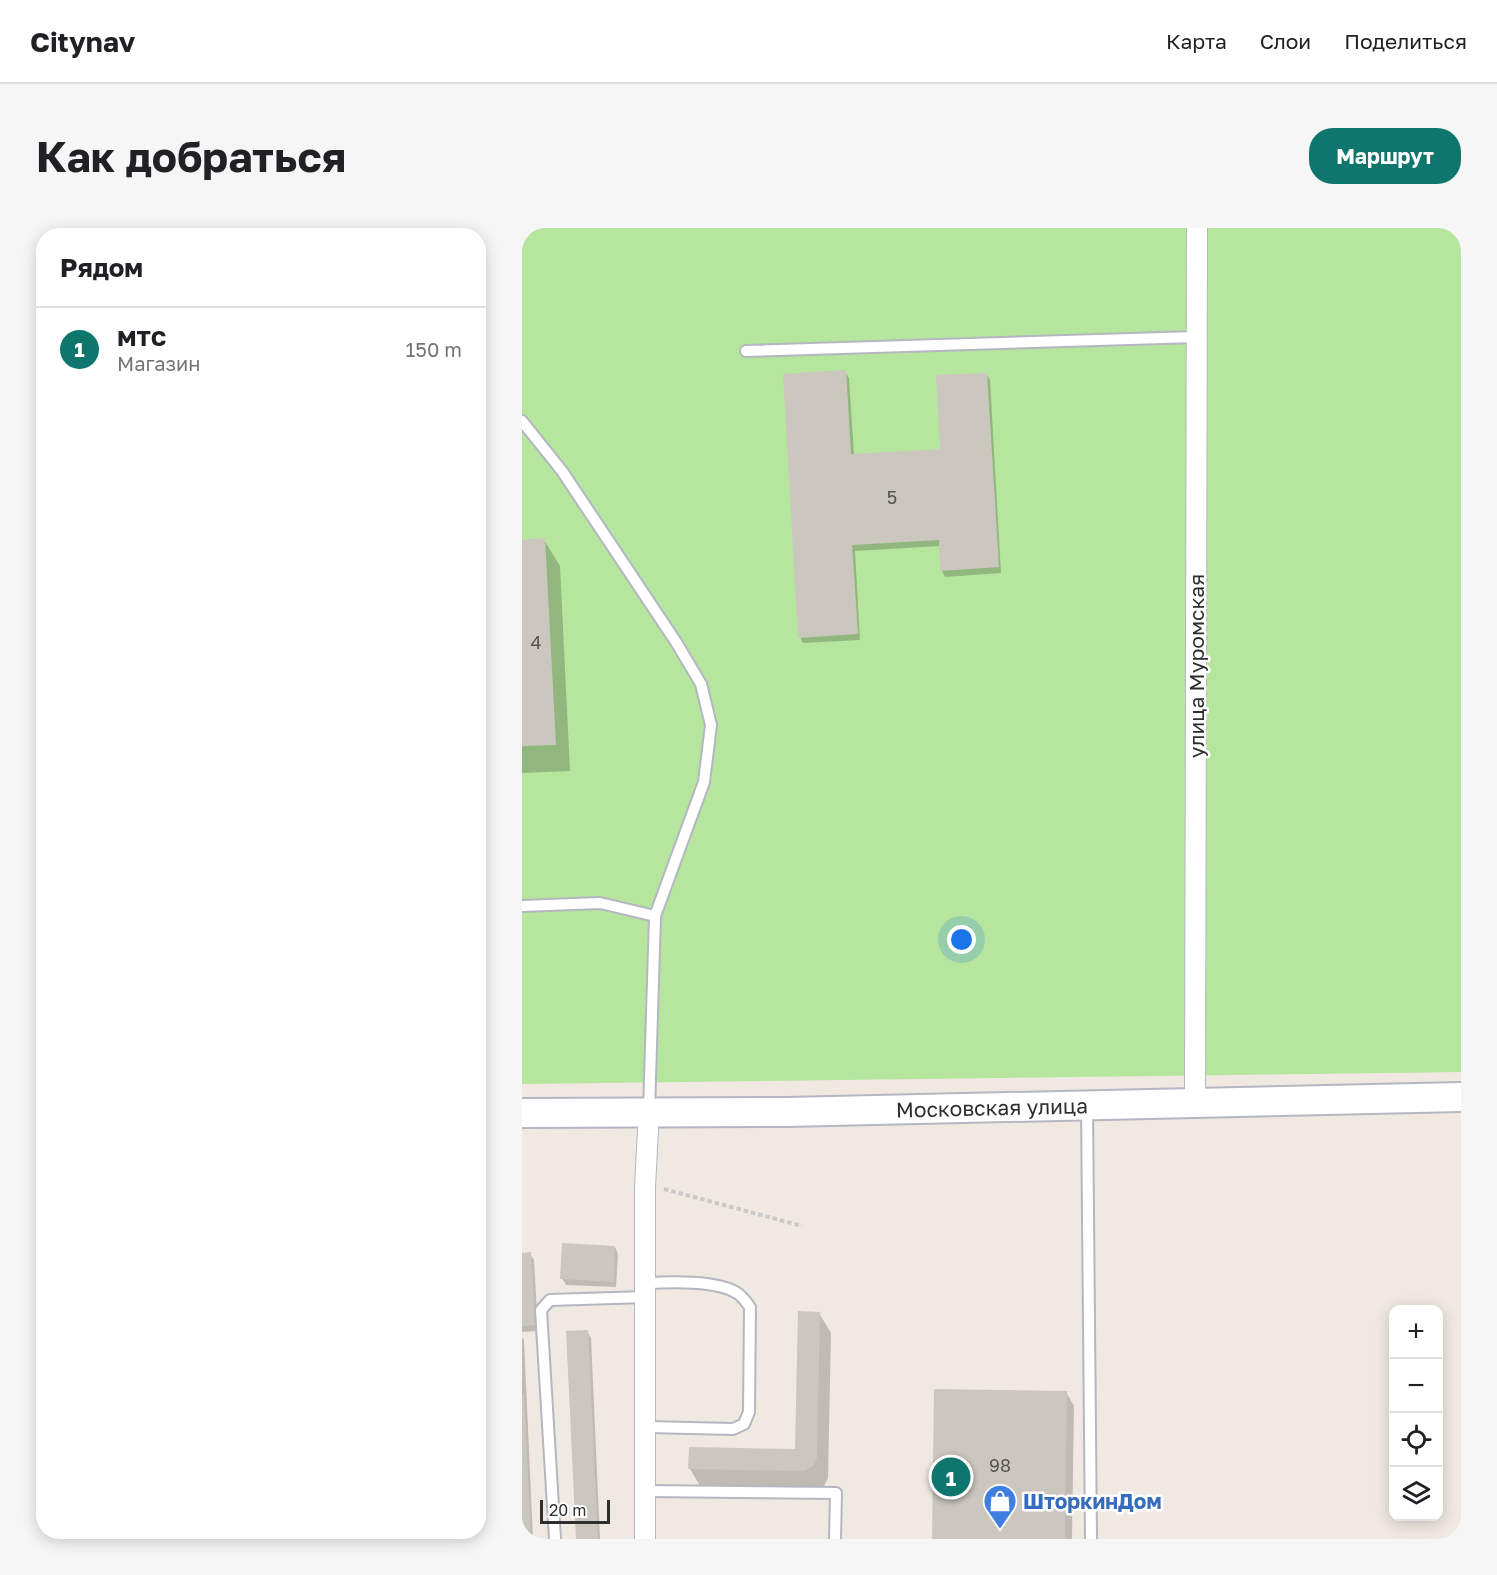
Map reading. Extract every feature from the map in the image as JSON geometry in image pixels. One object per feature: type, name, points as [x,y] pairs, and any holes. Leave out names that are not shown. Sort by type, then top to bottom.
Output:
[{"type":"main road","name":"Московская улица","points":[[522,1113],[787,1112],[1461,1097]]},
{"type":"street","name":"улица Муромская","points":[[1195,1103],[1197,228]]},
{"type":"street","points":[[645,1539],[645,1187],[649,1111]]},
{"type":"lane","points":[[746,351],[1196,337]]},
{"type":"lane","points":[[522,421],[568,481],[676,642],[701,684],[711,725],[704,782],[655,916],[649,1111]]},
{"type":"lane","points":[[522,906],[600,903],[655,916]]},
{"type":"lane","points":[[1087,1106],[1091,1539]]},
{"type":"lane","points":[[555,1539],[541,1310],[550,1300],[646,1290],[673,1282],[724,1288],[739,1294],[750,1307],[749,1412],[744,1424],[733,1429],[646,1426]]},
{"type":"lane","points":[[645,1491],[836,1493],[835,1539]]},
{"type":"path","points":[[654,1187],[802,1226]]},
{"type":"green space","points":[[522,228],[1461,228],[1461,1072],[522,1084]]},
{"type":"building","points":[[846,370],[851,454],[940,449],[936,375],[987,373],[999,567],[940,571],[939,540],[852,545],[858,634],[798,638],[783,374]]},
{"type":"building","points":[[545,538],[556,745],[522,746],[522,540]]},
{"type":"building","points":[[562,1243],[615,1246],[614,1282],[560,1279]]},
{"type":"building","points":[[531,1252],[535,1325],[522,1326],[522,1253]]},
{"type":"building","points":[[798,1311],[820,1312],[817,1457],[813,1466],[804,1471],[688,1469],[689,1447],[795,1449]]},
{"type":"building","points":[[588,1330],[598,1539],[576,1539],[566,1331]]},
{"type":"building","points":[[934,1389],[1067,1391],[1065,1539],[932,1539]]},
{"type":"building","points":[[522,1394],[524,1394],[531,1539],[522,1539]]},
{"type":"place","name":"МТС","points":[[951,1477]]},
{"type":"place","name":"ШторкинДом","points":[[1000,1530]]}]
